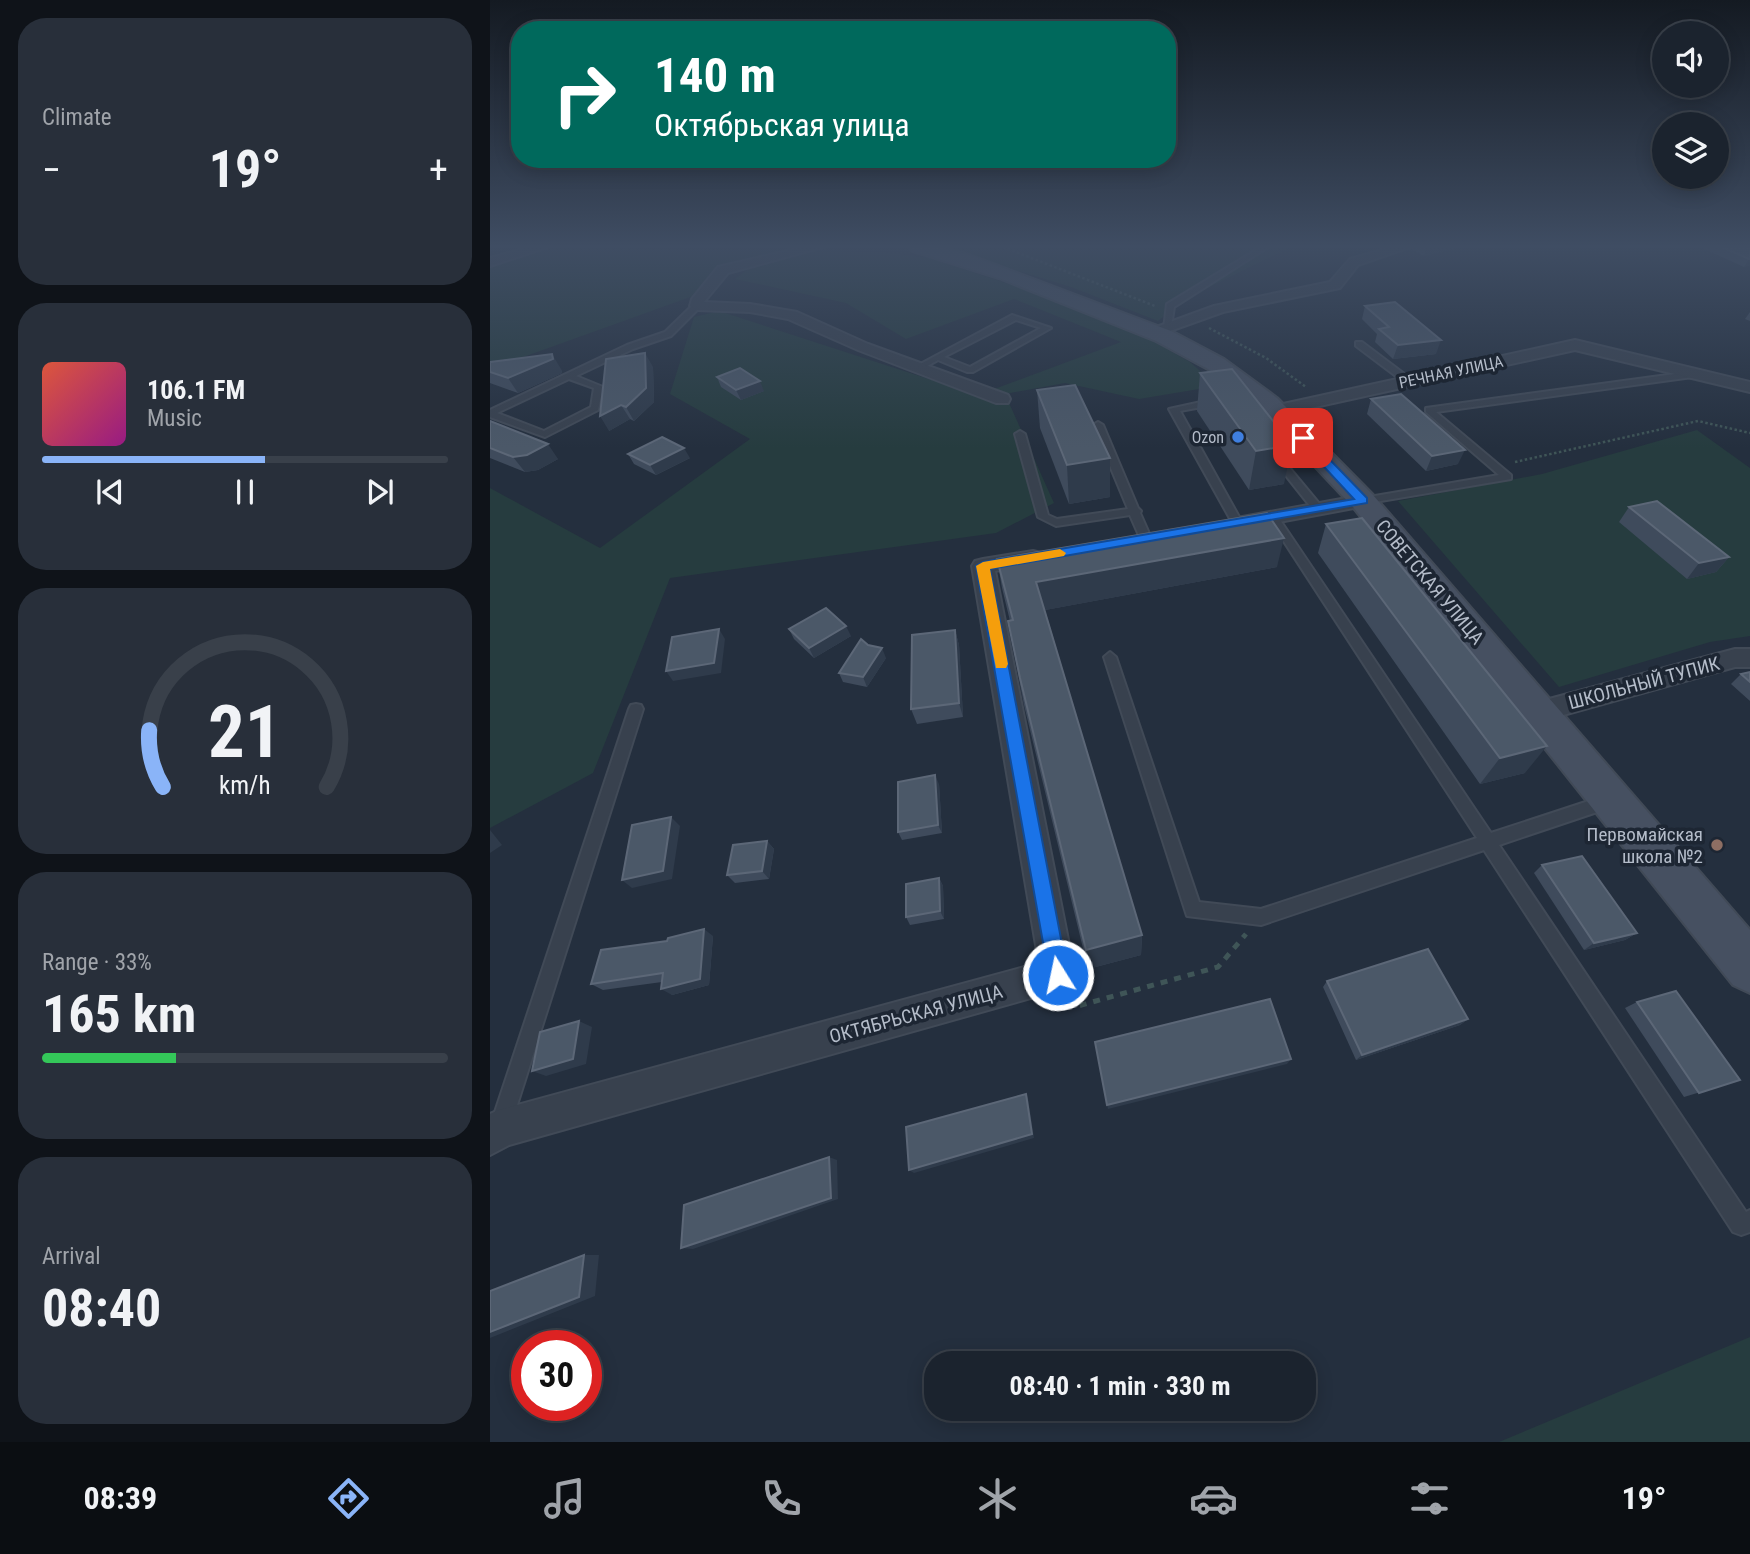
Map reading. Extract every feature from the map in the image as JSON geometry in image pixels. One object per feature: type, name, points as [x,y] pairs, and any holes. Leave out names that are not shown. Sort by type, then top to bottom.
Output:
[{"type":"main road","name":"СОВЕТСКАЯ УЛИЦА","points":[[1118,314],[1162,330],[1199,353],[1363,501],[1750,968]]},
{"type":"street","points":[[788,314],[916,368],[1002,400]]},
{"type":"street","points":[[1162,330],[1205,314]]},
{"type":"street","name":"РЕЧНАЯ УЛИЦА","points":[[1251,400],[1408,381],[1575,345],[1750,387]]},
{"type":"street","points":[[1225,526],[1363,501]]},
{"type":"street","points":[[1058,975],[983,566],[1064,552]]},
{"type":"street","name":"ШКОЛЬНЫЙ ТУПИК","points":[[1538,712],[1735,658],[1750,658]]},
{"type":"street","name":"ОКТЯБРЬСКАЯ УЛИЦА","points":[[495,1133],[1058,975]]},
{"type":"lane","points":[[490,413],[631,347],[668,334],[688,314]]},
{"type":"lane","points":[[1162,330],[1167,314]]},
{"type":"lane","points":[[916,368],[937,357],[1015,317],[1047,328],[970,370],[937,357]]},
{"type":"lane","points":[[1359,344],[1408,381]]},
{"type":"lane","points":[[1507,477],[1429,410],[1697,374]]},
{"type":"lane","points":[[490,413],[545,434],[596,408],[599,387],[568,376]]},
{"type":"lane","points":[[1225,526],[1174,409],[1251,400]]},
{"type":"lane","points":[[1098,425],[1136,511],[1145,539]]},
{"type":"lane","points":[[1020,434],[1043,517],[1056,523],[1136,511]]},
{"type":"lane","points":[[1266,444],[1318,509]]},
{"type":"lane","points":[[1363,501],[1507,477]]},
{"type":"lane","points":[[1273,517],[1741,1224],[1750,1221]]},
{"type":"lane","points":[[1110,657],[1193,910],[1261,916],[1611,800]]},
{"type":"lane","points":[[495,1133],[636,709]]},
{"type":"path","points":[[1507,477],[1510,463],[1698,421],[1750,433]]},
{"type":"path","points":[[1058,975],[1078,1006],[1218,967],[1261,916]]},
{"type":"green space","points":[[490,314],[642,314],[490,369]]},
{"type":"green space","points":[[729,314],[978,395],[1121,342],[1052,314],[1090,314],[1146,337],[1190,362],[1217,386],[1139,399],[1065,383],[1005,394],[1054,503],[996,533],[670,578],[593,773],[490,828],[490,488],[600,548],[750,439],[670,394],[694,317]]},
{"type":"green space","points":[[865,314],[973,314],[906,339]]},
{"type":"green space","points":[[1141,314],[1166,314],[1158,321]]},
{"type":"green space","points":[[1697,430],[1750,468],[1750,636],[1710,642],[1559,687],[1398,501],[1542,474]]},
{"type":"green space","points":[[1750,1337],[1750,1442],[1499,1442]]},
{"type":"building","points":[[1374,314],[1410,314],[1441,340],[1398,345],[1379,329],[1389,327]]},
{"type":"building","points":[[645,353],[646,388],[626,407],[621,405],[600,416],[606,359]]},
{"type":"building","points":[[552,354],[553,359],[508,378],[490,372],[490,362]]},
{"type":"building","points":[[740,368],[760,381],[736,390],[717,377]]},
{"type":"building","points":[[1232,369],[1292,445],[1256,451],[1200,373]]},
{"type":"building","points":[[1075,385],[1110,458],[1067,465],[1037,390]]},
{"type":"building","points":[[1401,394],[1465,450],[1432,456],[1371,399]]},
{"type":"building","points":[[490,421],[548,444],[527,455],[513,457],[490,448]]},
{"type":"building","points":[[662,437],[684,448],[650,465],[628,454]]},
{"type":"building","points":[[1657,501],[1729,557],[1699,563],[1629,507]]},
{"type":"building","points":[[1267,513],[1284,538],[1036,582],[1142,935],[1086,950],[1020,678],[1008,621],[1013,620],[997,559]]},
{"type":"building","points":[[1362,518],[1547,746],[1500,758],[1326,524]]},
{"type":"building","points":[[826,608],[846,626],[809,648],[789,629]]},
{"type":"building","points":[[719,629],[714,663],[666,671],[672,637]]},
{"type":"building","points":[[955,630],[959,703],[911,709],[912,635]]},
{"type":"building","points":[[861,639],[868,645],[882,648],[863,677],[839,673]]},
{"type":"building","points":[[1750,672],[1750,682],[1741,674]]},
{"type":"building","points":[[935,775],[938,825],[898,832],[898,782]]},
{"type":"building","points":[[671,817],[663,871],[622,880],[632,825]]},
{"type":"building","points":[[767,841],[762,871],[727,875],[733,845]]},
{"type":"building","points":[[1582,856],[1637,933],[1594,943],[1542,865]]},
{"type":"building","points":[[939,878],[940,911],[906,917],[906,884]]},
{"type":"building","points":[[704,929],[700,979],[661,989],[663,973],[591,984],[601,950],[667,941],[668,938]]},
{"type":"building","points":[[1428,949],[1468,1019],[1362,1055],[1327,981]]},
{"type":"building","points":[[1676,991],[1740,1080],[1699,1093],[1637,1002]]},
{"type":"building","points":[[1270,999],[1291,1059],[1107,1105],[1095,1042]]},
{"type":"building","points":[[579,1021],[573,1059],[532,1071],[540,1032]]},
{"type":"building","points":[[1026,1094],[1032,1134],[909,1170],[906,1127]]},
{"type":"building","points":[[829,1157],[831,1198],[681,1248],[684,1205]]},
{"type":"building","points":[[584,1255],[579,1297],[490,1332],[490,1291]]},
{"type":"slow traffic","points":[[1001,664],[983,566],[1060,553]]},
{"type":"place","name":"Ozon","points":[[1238,437]]},
{"type":"place","name":"Первомайская школа №2","points":[[1717,845]]},
{"type":"route","points":[[1058,975],[983,566],[1363,501],[1303,438]]}]
